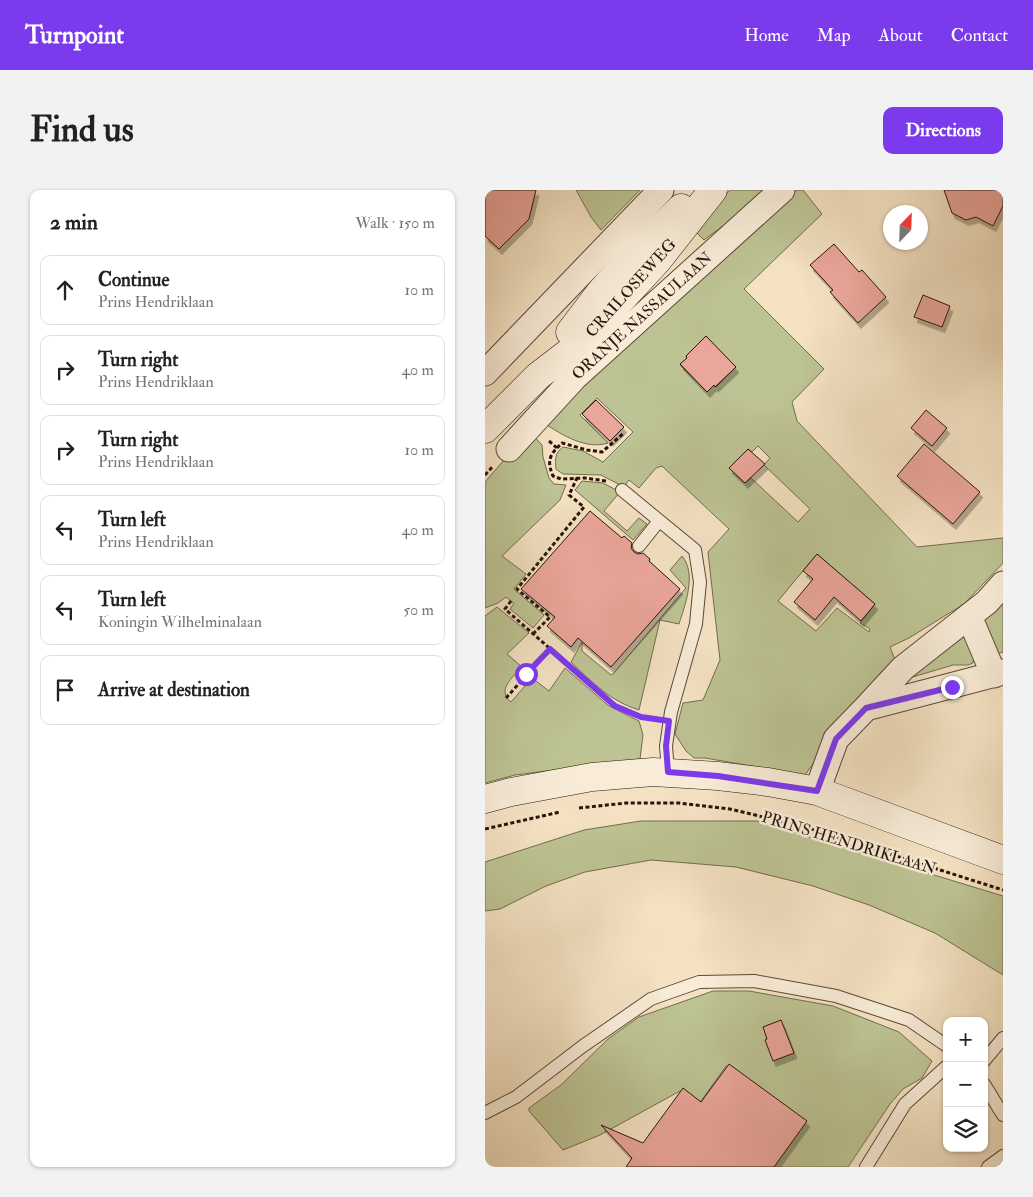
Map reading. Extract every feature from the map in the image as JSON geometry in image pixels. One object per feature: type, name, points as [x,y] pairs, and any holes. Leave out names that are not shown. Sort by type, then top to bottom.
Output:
[{"type":"main road","name":"CRAILOSEWEG","points":[[538,376],[599,294],[631,257],[700,190]]},
{"type":"main road","name":"CRAILOSEWEG","points":[[485,429],[538,376],[581,343],[657,260],[713,190]]},
{"type":"main road","name":"PRINS HENDRIKLAAN","points":[[485,799],[511,792],[592,777],[668,772],[727,777],[817,791],[1003,860]]},
{"type":"street","points":[[485,373],[661,190]]},
{"type":"street","name":"ORANJE NASSAULAAN","points":[[509,448],[529,424],[582,371],[782,190]]},
{"type":"street","points":[[817,791],[836,739],[903,668],[987,602],[1003,584]]},
{"type":"street","points":[[866,708],[998,673],[969,616]]},
{"type":"lane","points":[[622,490],[695,550],[700,582],[696,624],[669,721],[666,746],[668,772]]},
{"type":"lane","points":[[639,546],[659,521]]},
{"type":"lane","points":[[485,1113],[516,1097],[583,1046],[651,999],[699,982],[754,981],[836,996],[909,1020],[943,1043]]},
{"type":"lane","points":[[988,1056],[1003,1038]]},
{"type":"lane","points":[[866,1167],[905,1104],[943,1070]]},
{"type":"lane","points":[[988,1091],[1003,1116]]},
{"type":"lane","points":[[988,1167],[1003,1156]]},
{"type":"path","points":[[529,424],[557,448]]},
{"type":"path","points":[[622,490],[606,481],[577,478],[561,479],[553,476],[549,466],[551,454],[562,443],[602,452],[624,434]]},
{"type":"path","points":[[533,634],[549,617],[517,589],[584,507],[569,495],[577,478]]},
{"type":"path","points":[[511,601],[505,609],[615,706],[641,717],[669,721]]},
{"type":"path","points":[[506,698],[550,649]]},
{"type":"path","name":"PRINS HENDRIKLAAN","points":[[575,809],[626,804],[679,803],[730,810],[805,827],[1003,890]]},
{"type":"path","points":[[485,829],[566,811]]},
{"type":"green space","points":[[576,190],[640,190],[601,230],[591,217]]},
{"type":"green space","points":[[730,190],[771,190],[704,240],[690,226],[712,209]]},
{"type":"green space","points":[[797,190],[803,190],[822,214],[744,289],[824,369],[792,402],[797,421],[917,547],[1003,538],[1003,563],[964,604],[909,638],[890,647],[897,665],[830,740],[805,775],[705,758],[694,758],[686,751],[675,734],[683,703],[703,700],[720,660],[708,552],[729,529],[662,466],[656,468],[639,488],[629,480],[624,487],[601,475],[563,474],[556,469],[556,456],[563,447],[583,451],[603,462],[633,432],[597,398],[580,415],[608,443],[591,445],[583,443],[566,436],[544,423],[701,267]],"holes":[[[706,337],[736,367],[716,387],[714,385],[707,392],[680,365],[687,358],[686,356]],[[758,446],[770,458],[764,465],[810,509],[798,522],[751,478],[745,483],[729,468],[748,449],[752,452]],[[817,554],[875,604],[860,623],[870,629],[869,632],[837,608],[816,631],[778,601]]]},
{"type":"green space","points":[[529,431],[542,445],[543,457],[549,478],[554,484],[566,485],[560,500],[502,556],[526,574],[514,589],[544,615],[533,628],[510,609],[514,603],[506,597],[498,603],[485,608],[485,482]]},
{"type":"green space","points":[[582,481],[603,483],[620,492],[604,511],[627,531],[639,518],[647,524],[633,540],[575,490]]},
{"type":"green space","points":[[682,556],[689,572],[684,608],[679,624],[660,620],[639,710],[619,702],[595,684],[571,662],[582,642],[582,651],[611,675],[614,673],[686,588],[670,570]]},
{"type":"green space","points":[[1003,595],[1003,652],[997,654],[984,626],[984,610]]},
{"type":"green space","points":[[497,607],[529,633],[507,654],[522,667],[507,684],[505,693],[511,702],[532,678],[549,691],[565,668],[609,706],[639,721],[643,735],[640,759],[515,775],[485,783],[485,616]]},
{"type":"green space","points":[[962,630],[974,654],[973,663],[953,665],[906,679]]},
{"type":"green space","points":[[641,821],[757,821],[1003,896],[1003,975],[935,933],[869,905],[813,886],[736,867],[651,860],[585,872],[546,886],[500,909],[485,911],[485,862],[584,830]]},
{"type":"green space","points":[[713,991],[749,991],[833,1006],[899,1032],[932,1061],[922,1078],[903,1089],[890,1104],[848,1167],[773,1167],[805,1122],[726,1066],[699,1104],[680,1091],[600,1135],[563,1150],[529,1111],[529,1108],[561,1085],[608,1039],[639,1017]]},
{"type":"building","points":[[485,190],[536,190],[529,219],[499,249],[485,236]]},
{"type":"building","points":[[944,190],[1003,190],[1003,206],[993,226],[976,217],[966,220],[952,213]]},
{"type":"building","points":[[834,244],[859,272],[862,270],[886,297],[858,323],[830,292],[833,290],[810,265]]},
{"type":"building","points":[[923,295],[950,306],[942,327],[914,317]]},
{"type":"building","points":[[706,336],[736,367],[707,392],[680,364]]},
{"type":"building","points":[[596,400],[624,427],[610,441],[582,414]]},
{"type":"building","points":[[926,410],[947,428],[932,446],[911,428]]},
{"type":"building","points":[[924,444],[980,492],[953,524],[897,476]]},
{"type":"building","points":[[748,449],[765,464],[745,483],[729,468]]},
{"type":"building","points":[[590,511],[622,538],[624,536],[632,543],[631,548],[634,552],[638,554],[643,553],[650,559],[649,561],[680,589],[611,667],[578,638],[571,647],[547,626],[555,617],[521,589]]},
{"type":"building","points":[[817,554],[875,604],[861,621],[834,597],[815,620],[794,602],[813,579],[803,571]]},
{"type":"building","points":[[781,1020],[794,1053],[773,1061],[765,1040],[767,1039],[763,1027]]},
{"type":"building","points":[[729,1064],[807,1121],[774,1167],[626,1167],[632,1158],[601,1125],[643,1143],[683,1088],[701,1102]]},
{"type":"route","points":[[526,674],[550,649],[615,706],[641,717],[669,721],[666,746],[668,772],[768,782],[817,791],[836,739],[866,708],[952,687]]}]
